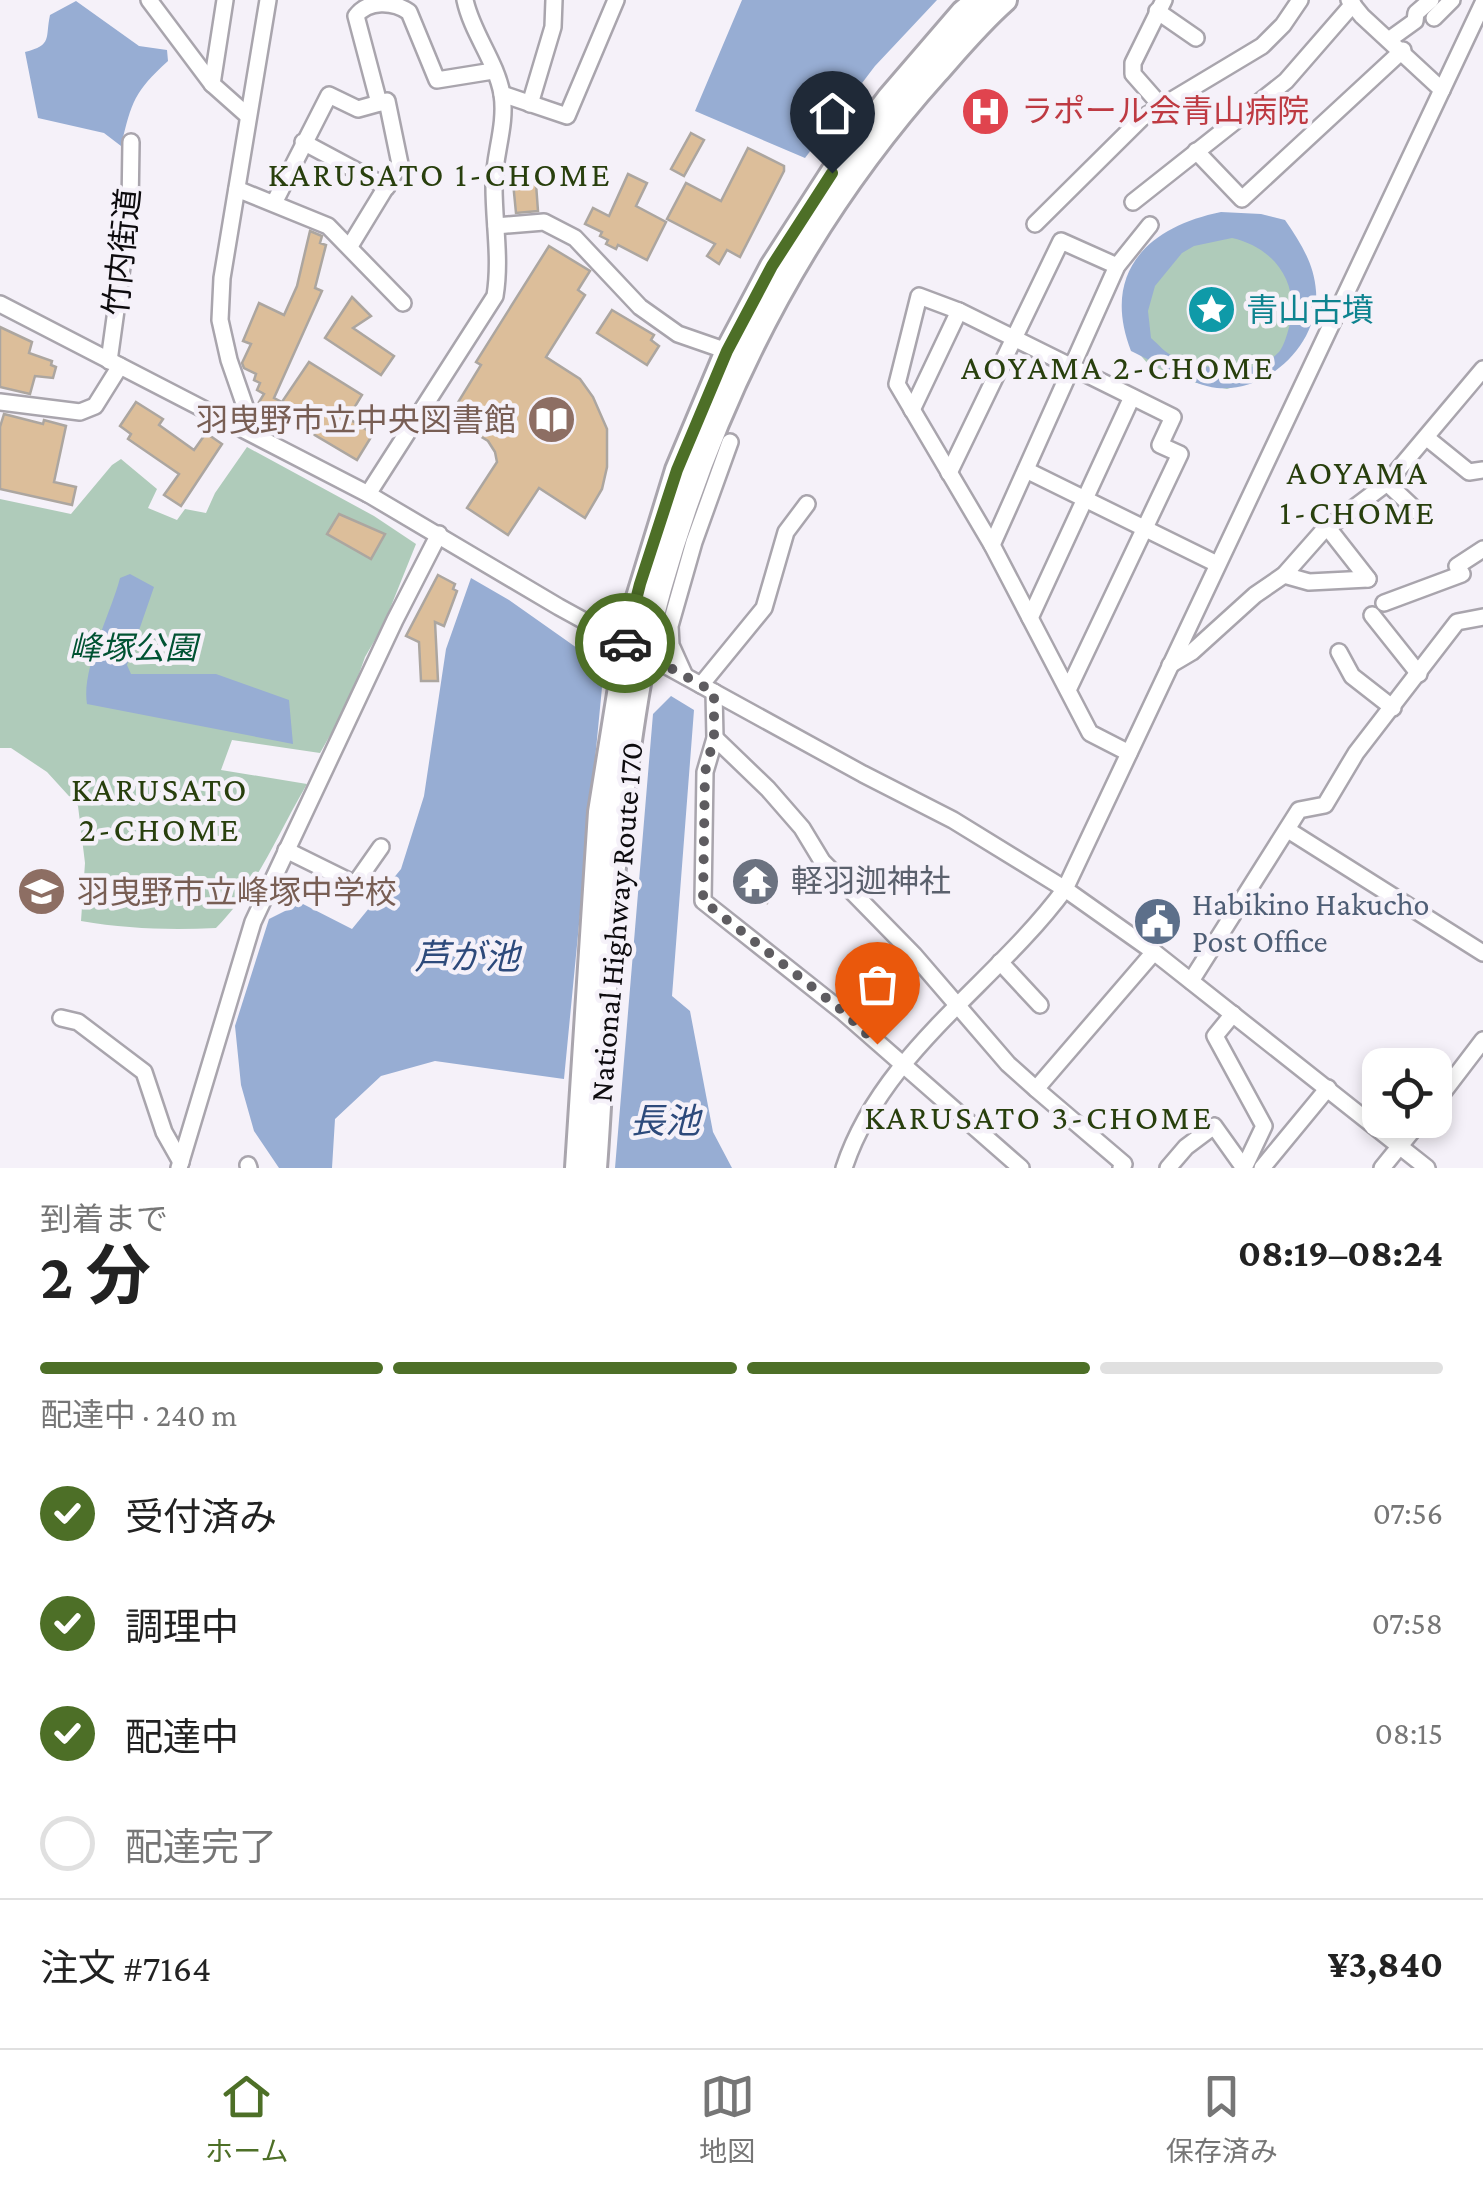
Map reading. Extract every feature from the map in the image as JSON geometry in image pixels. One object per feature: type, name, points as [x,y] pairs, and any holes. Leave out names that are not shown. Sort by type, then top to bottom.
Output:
[{"type":"highway","name":"National Highway Route 170","points":[[595,1168],[620,814],[659,592],[696,476],[737,374],[788,275],[847,184],[903,110],[1004,0]]},
{"type":"highway","points":[[960,47],[1024,0]]},
{"type":"highway","name":"National Highway Route 170","points":[[577,1168],[600,812],[624,643],[677,470],[727,351],[772,266],[832,173],[888,98],[970,4]]},
{"type":"street","points":[[212,84],[225,0]]},
{"type":"street","points":[[255,435],[229,360],[220,320],[222,278],[268,0]]},
{"type":"street","points":[[368,494],[496,296],[500,271],[494,182],[500,153],[502,94],[469,19],[465,0]]},
{"type":"street","points":[[530,104],[552,28],[554,0]]},
{"type":"street","points":[[502,94],[566,116],[616,0]]},
{"type":"street","points":[[1035,224],[1142,118],[1262,46],[1300,0]]},
{"type":"street","points":[[1196,151],[1242,199],[1396,45],[1415,21],[1416,12],[1432,0]]},
{"type":"street","points":[[1434,18],[1452,0]]},
{"type":"street","points":[[379,102],[356,16],[374,1],[400,6],[409,12],[438,80],[493,71]]},
{"type":"street","points":[[1132,202],[1286,81],[1351,2],[1442,90]]},
{"type":"street","points":[[844,1168],[859,1126],[882,1090],[1044,917],[1065,889],[1483,3]]},
{"type":"street","points":[[158,4],[212,84],[248,116]]},
{"type":"street","points":[[1162,106],[1132,74],[1133,64],[1161,6],[1196,38]]},
{"type":"street","points":[[274,203],[329,95],[358,110],[386,101],[400,164],[350,246]]},
{"type":"street","name":"竹内街道","points":[[114,364],[130,209],[132,142]]},
{"type":"street","points":[[303,142],[388,187]]},
{"type":"street","points":[[237,189],[328,226],[402,303]]},
{"type":"street","points":[[496,226],[544,222],[575,238],[653,316],[678,334],[727,351]]},
{"type":"street","points":[[992,545],[1117,266],[1150,225]]},
{"type":"street","points":[[949,473],[1061,240],[1117,266]]},
{"type":"street","points":[[1068,690],[1180,454],[1160,445],[1172,417],[959,311],[918,296],[897,384],[992,545],[1090,733],[1129,752]]},
{"type":"street","points":[[0,304],[368,494],[624,643],[954,820],[1065,889],[1154,952],[1427,1168]]},
{"type":"street","points":[[912,410],[959,311]]},
{"type":"street","points":[[0,402],[80,412],[95,406],[114,364]]},
{"type":"street","points":[[1170,665],[1192,652],[1254,596],[1284,575],[1328,528],[1387,483],[1483,369]]},
{"type":"street","points":[[1030,618],[1132,397]]},
{"type":"street","points":[[1427,438],[1469,472],[1483,470]]},
{"type":"street","points":[[684,676],[671,644],[670,626],[694,542],[730,442]]},
{"type":"street","points":[[1026,470],[1217,564]]},
{"type":"street","points":[[1387,483],[1420,515]]},
{"type":"street","points":[[807,504],[786,532],[764,608],[718,660],[707,688],[714,738],[705,772],[703,901],[904,1065],[1021,1168]]},
{"type":"street","points":[[1284,575],[1309,582],[1368,579],[1328,528]]},
{"type":"street","points":[[180,1165],[253,922],[394,620],[439,534]]},
{"type":"street","points":[[1419,674],[1378,609],[1462,574],[1457,566],[1483,549]]},
{"type":"street","points":[[1191,981],[1299,810],[1325,805],[1356,753],[1457,622],[1483,617]]},
{"type":"street","points":[[1340,652],[1352,676],[1393,708]]},
{"type":"street","points":[[714,738],[768,788],[802,828],[822,861],[914,954],[1008,1064],[1124,1164],[1121,1168]]},
{"type":"street","points":[[1288,830],[1483,953]]},
{"type":"street","points":[[286,850],[360,887],[381,847]]},
{"type":"street","points":[[1036,1089],[1154,952]]},
{"type":"street","points":[[1000,962],[1040,1005]]},
{"type":"street","points":[[1168,1168],[1186,1147],[1214,1126],[1244,1168],[1264,1126],[1215,1036],[1234,1014]]},
{"type":"street","points":[[62,1018],[78,1022],[144,1072],[164,1132],[180,1165]]},
{"type":"street","points":[[1452,1081],[1483,1040]]},
{"type":"street","points":[[1290,1168],[1269,1162],[1328,1088]]},
{"type":"street","points":[[1382,1168],[1406,1138]]},
{"type":"green space","points":[[1190,238],[1253,238],[1299,283],[1298,317],[1283,348],[1261,378],[1227,389],[1187,381],[1148,364],[1131,344],[1135,308]]},
{"type":"green space","name":"峰塚公園","points":[[247,447],[374,516],[416,544],[349,702],[320,753],[232,740],[221,770],[307,784],[256,877],[216,928],[148,928],[81,921],[85,863],[78,806],[47,772],[11,748],[0,748],[0,499],[71,514],[121,459],[157,489],[148,508],[177,520],[185,509],[206,513]]},
{"type":"water","points":[[742,0],[937,0],[875,66],[805,158],[695,111]]},
{"type":"water","points":[[76,1],[139,46],[167,50],[168,61],[136,98],[121,146],[104,133],[38,118],[25,52],[44,43],[50,15]]},
{"type":"water","points":[[1221,212],[1285,220],[1309,262],[1316,291],[1309,329],[1287,361],[1255,382],[1236,387],[1207,386],[1131,351],[1123,323],[1122,298],[1127,277],[1152,242],[1195,219]],"holes":[[[1232,238],[1248,243],[1273,260],[1288,285],[1291,315],[1279,352],[1256,366],[1228,369],[1187,362],[1168,354],[1151,338],[1148,311],[1155,286],[1182,253],[1194,246]]]},
{"type":"water","points":[[130,574],[154,587],[127,665],[131,674],[216,674],[289,700],[293,744],[87,704],[88,674],[98,641],[120,578]]},
{"type":"water","name":"芦が池","points":[[471,578],[604,667],[564,1079],[435,1061],[381,1076],[335,1119],[332,1168],[279,1168],[254,1131],[241,1085],[235,1026],[269,919],[301,903],[352,929],[401,869],[424,796],[446,649]]},
{"type":"water","name":"長池","points":[[671,696],[694,710],[672,996],[690,1011],[713,1132],[732,1168],[615,1168],[653,714]]},
{"type":"building","points":[[691,133],[704,140],[684,176],[671,169]]},
{"type":"building","points":[[748,148],[784,166],[784,171],[740,257],[727,250],[719,264],[707,256],[715,244],[667,219],[686,183],[721,201]]},
{"type":"building","points":[[535,170],[538,211],[516,213],[512,172]]},
{"type":"building","points":[[628,174],[647,183],[636,206],[666,222],[647,260],[618,245],[616,249],[606,244],[608,240],[600,236],[602,232],[585,224],[593,208],[609,216]]},
{"type":"building","points":[[310,231],[322,236],[320,243],[326,245],[315,288],[322,291],[274,398],[282,402],[309,362],[362,395],[348,418],[373,434],[357,460],[259,402],[264,394],[257,390],[260,383],[254,380],[256,374],[242,363],[251,344],[243,341],[259,303],[284,315],[297,286]]},
{"type":"building","points":[[549,246],[590,271],[578,290],[585,295],[546,357],[580,379],[593,397],[607,429],[607,467],[602,489],[585,518],[539,488],[508,535],[467,508],[497,462],[495,452],[488,441],[449,417],[481,365],[476,362]]},
{"type":"building","points":[[352,297],[371,316],[353,328],[394,356],[381,375],[325,338]]},
{"type":"building","points":[[612,310],[654,335],[651,340],[659,346],[647,365],[597,333]]},
{"type":"building","points":[[0,327],[32,342],[29,353],[52,361],[51,365],[56,367],[53,378],[35,376],[30,394],[0,387]]},
{"type":"building","points":[[136,402],[163,419],[159,425],[194,450],[206,433],[222,444],[181,506],[164,495],[179,474],[128,439],[131,434],[120,426]]},
{"type":"building","points":[[4,414],[66,426],[54,482],[76,487],[72,505],[0,489],[0,427]]},
{"type":"building","points":[[339,514],[385,534],[371,559],[327,534]]},
{"type":"building","points":[[438,575],[455,584],[453,589],[457,591],[444,626],[435,622],[438,681],[421,681],[419,642],[406,636]]},
{"type":"building","points":[[745,868],[775,891],[767,903],[736,881]]},
{"type":"way so far","points":[[625,643],[714,692],[714,738],[705,772],[703,901],[844,1012],[877,1044]]},
{"type":"place","name":"ラポール会青山病院","points":[[986,111]]},
{"type":"place","name":"青山古墳","points":[[1211,310]]},
{"type":"place","name":"羽曳野市立中央図書館","points":[[551,420]]},
{"type":"place","name":"軽羽迦神社","points":[[756,881]]},
{"type":"place","name":"羽曳野市立峰塚中学校","points":[[42,892]]},
{"type":"place","name":"Habikino Hakucho Post Office","points":[[1157,922]]},
{"type":"district","name":"KARUSATO 1-CHOME","points":[[440,174]]},
{"type":"district","name":"AOYAMA 2-CHOME","points":[[1118,367]]},
{"type":"district","name":"AOYAMA 1-CHOME","points":[[1358,492]]},
{"type":"district","name":"KARUSATO 2-CHOME","points":[[160,809]]},
{"type":"district","name":"KARUSATO 3-CHOME","points":[[1039,1117]]},
{"type":"route","points":[[625,643],[677,470],[727,351],[772,266],[832,173]]}]
